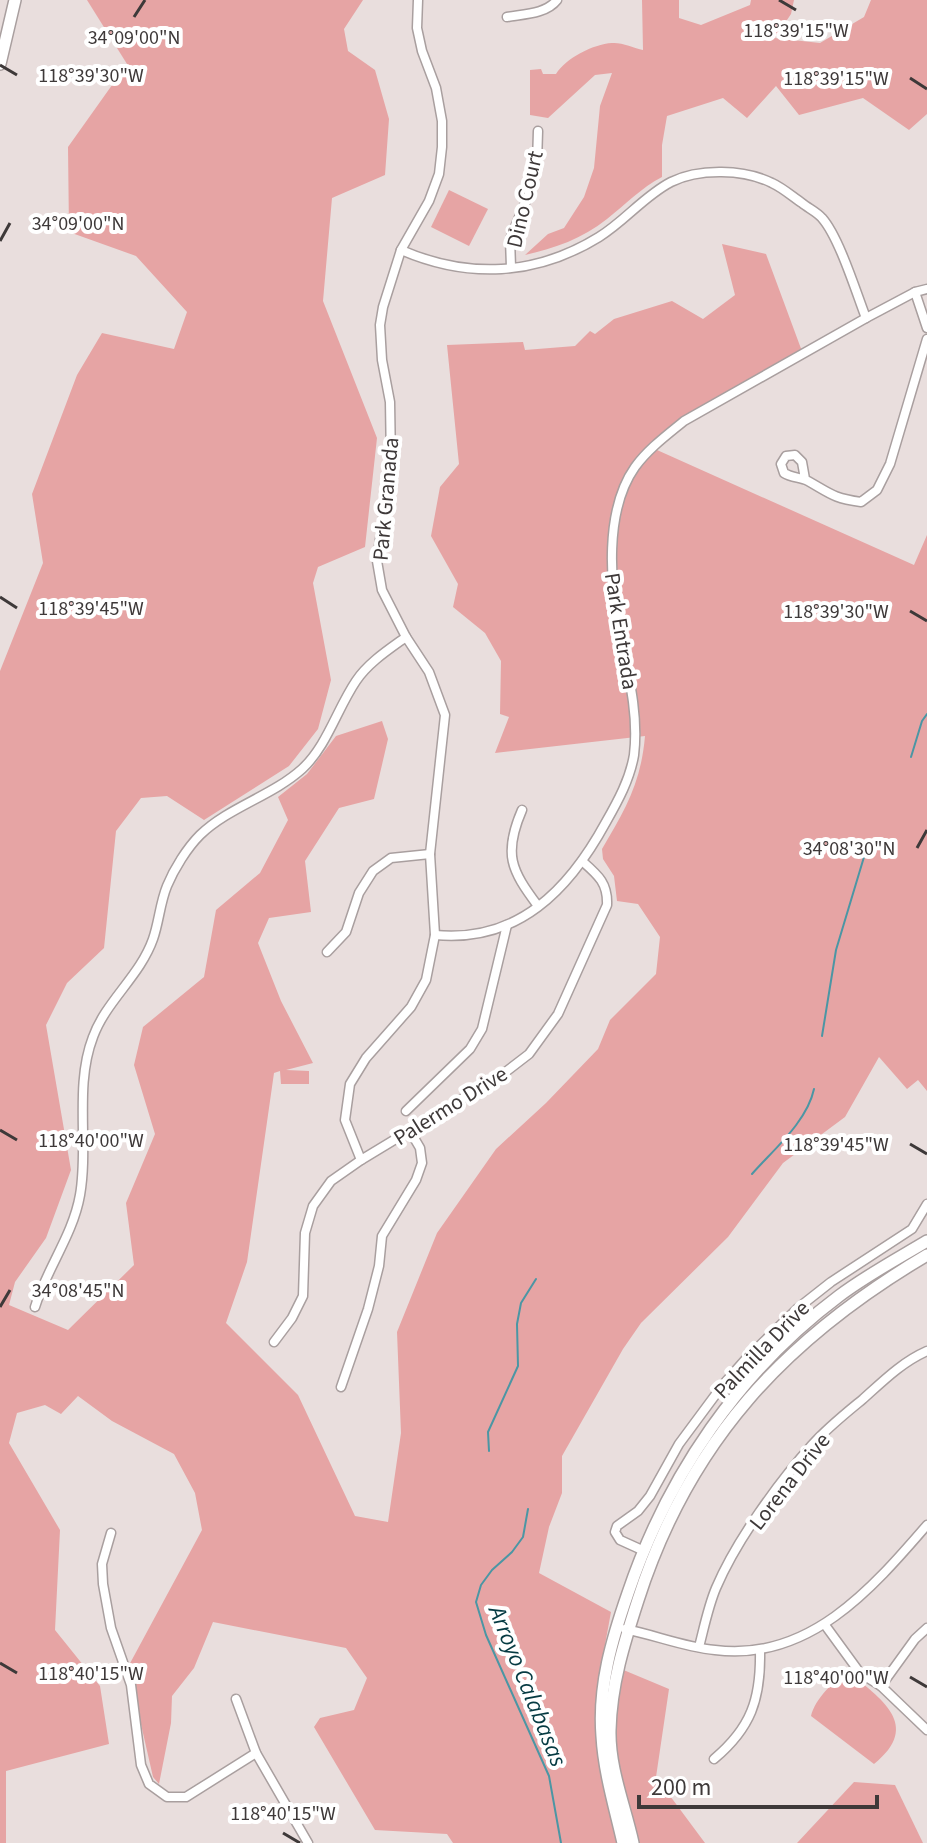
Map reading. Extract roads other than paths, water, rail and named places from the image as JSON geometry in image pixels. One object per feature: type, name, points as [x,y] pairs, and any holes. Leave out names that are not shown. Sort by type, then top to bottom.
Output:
[{"type":"street","points":[[0,64],[15,0]]},
{"type":"street","name":"Park Granada","points":[[361,1160],[345,1120],[350,1084],[366,1058],[411,1007],[426,980],[435,935],[430,854],[445,715],[429,672],[406,637],[382,590],[377,561],[391,462],[390,402],[382,360],[380,325],[391,276],[401,250],[429,201],[439,174],[442,147],[442,121],[436,88],[417,28],[418,0]]},
{"type":"street","points":[[507,17],[551,7],[557,0]]},
{"type":"street","name":"Dino Court","points":[[511,267],[510,239],[528,196],[537,163],[538,131]]},
{"type":"street","points":[[401,250],[458,269],[483,271],[511,267],[561,256],[600,236],[642,200],[674,181],[714,171],[743,175],[771,182],[822,218],[843,257],[866,318]]},
{"type":"street","name":"Park Entrada","points":[[435,935],[472,936],[507,925],[556,892],[594,844],[626,784],[634,754],[635,714],[619,628],[612,558],[622,498],[635,467],[657,443],[684,421],[866,318],[915,292],[927,289]]},
{"type":"street","points":[[915,292],[927,328]]},
{"type":"street","points":[[805,479],[833,498],[861,502],[877,490],[890,464],[927,339]]},
{"type":"street","points":[[35,1307],[43,1281],[73,1225],[81,1193],[85,1071],[93,1036],[118,995],[139,970],[153,940],[167,887],[199,836],[226,815],[302,769],[324,738],[356,680],[371,663],[406,637]]},
{"type":"street","points":[[522,810],[516,825],[511,861],[517,878],[538,906]]},
{"type":"street","points":[[327,952],[346,932],[359,893],[373,871],[391,858],[430,854]]},
{"type":"street","name":"Palermo Drive","points":[[274,1342],[292,1318],[303,1296],[305,1233],[313,1206],[331,1181],[503,1074],[529,1054],[558,1014],[607,905],[608,890],[602,879],[582,861]]},
{"type":"street","points":[[406,1111],[470,1049],[482,1029],[507,925]]},
{"type":"street","points":[[341,1387],[362,1332],[379,1266],[382,1236],[416,1180],[422,1163],[420,1148],[410,1131]]},
{"type":"street","name":"Palmilla Drive","points":[[648,1552],[620,1540],[615,1532],[617,1526],[638,1511],[650,1496],[679,1444],[722,1386],[798,1308],[831,1282],[912,1229],[927,1204]]},
{"type":"street","points":[[633,1843],[614,1766],[610,1734],[612,1698],[623,1628],[667,1498],[695,1450],[755,1372],[811,1318],[842,1294],[927,1241]]},
{"type":"street","points":[[648,1552],[708,1451],[768,1376],[838,1313],[927,1255]]},
{"type":"street","name":"Lorena Drive","points":[[699,1647],[715,1591],[725,1570],[791,1471],[814,1443],[893,1372],[927,1351]]},
{"type":"street","points":[[623,1628],[717,1651],[760,1651],[789,1644],[825,1625],[863,1593],[927,1525]]},
{"type":"street","points":[[111,1533],[102,1564],[103,1584],[111,1628],[131,1685],[141,1765],[149,1784],[167,1797],[186,1797],[256,1753]]},
{"type":"street","points":[[825,1625],[860,1673],[881,1686],[927,1730]]},
{"type":"street","points":[[623,1628],[608,1656],[602,1735],[623,1843]]},
{"type":"street","points":[[881,1686],[915,1639],[927,1628]]},
{"type":"street","points":[[714,1759],[734,1741],[750,1716],[760,1682],[760,1651]]},
{"type":"street","points":[[236,1699],[256,1753],[308,1843]]},
{"type":"waterway","name":"Arroyo Calabasas","points":[[911,757],[927,714]]},
{"type":"waterway","name":"Arroyo Calabasas","points":[[822,1036],[836,950],[864,857]]},
{"type":"waterway","points":[[752,1174],[797,1124],[814,1089]]},
{"type":"waterway","name":"Arroyo Calabasas","points":[[489,1451],[488,1432],[518,1366],[517,1324],[521,1303],[536,1279]]},
{"type":"waterway","name":"Arroyo Calabasas","points":[[528,1509],[523,1537],[481,1585],[476,1602],[486,1635],[549,1776],[561,1843]]}]
